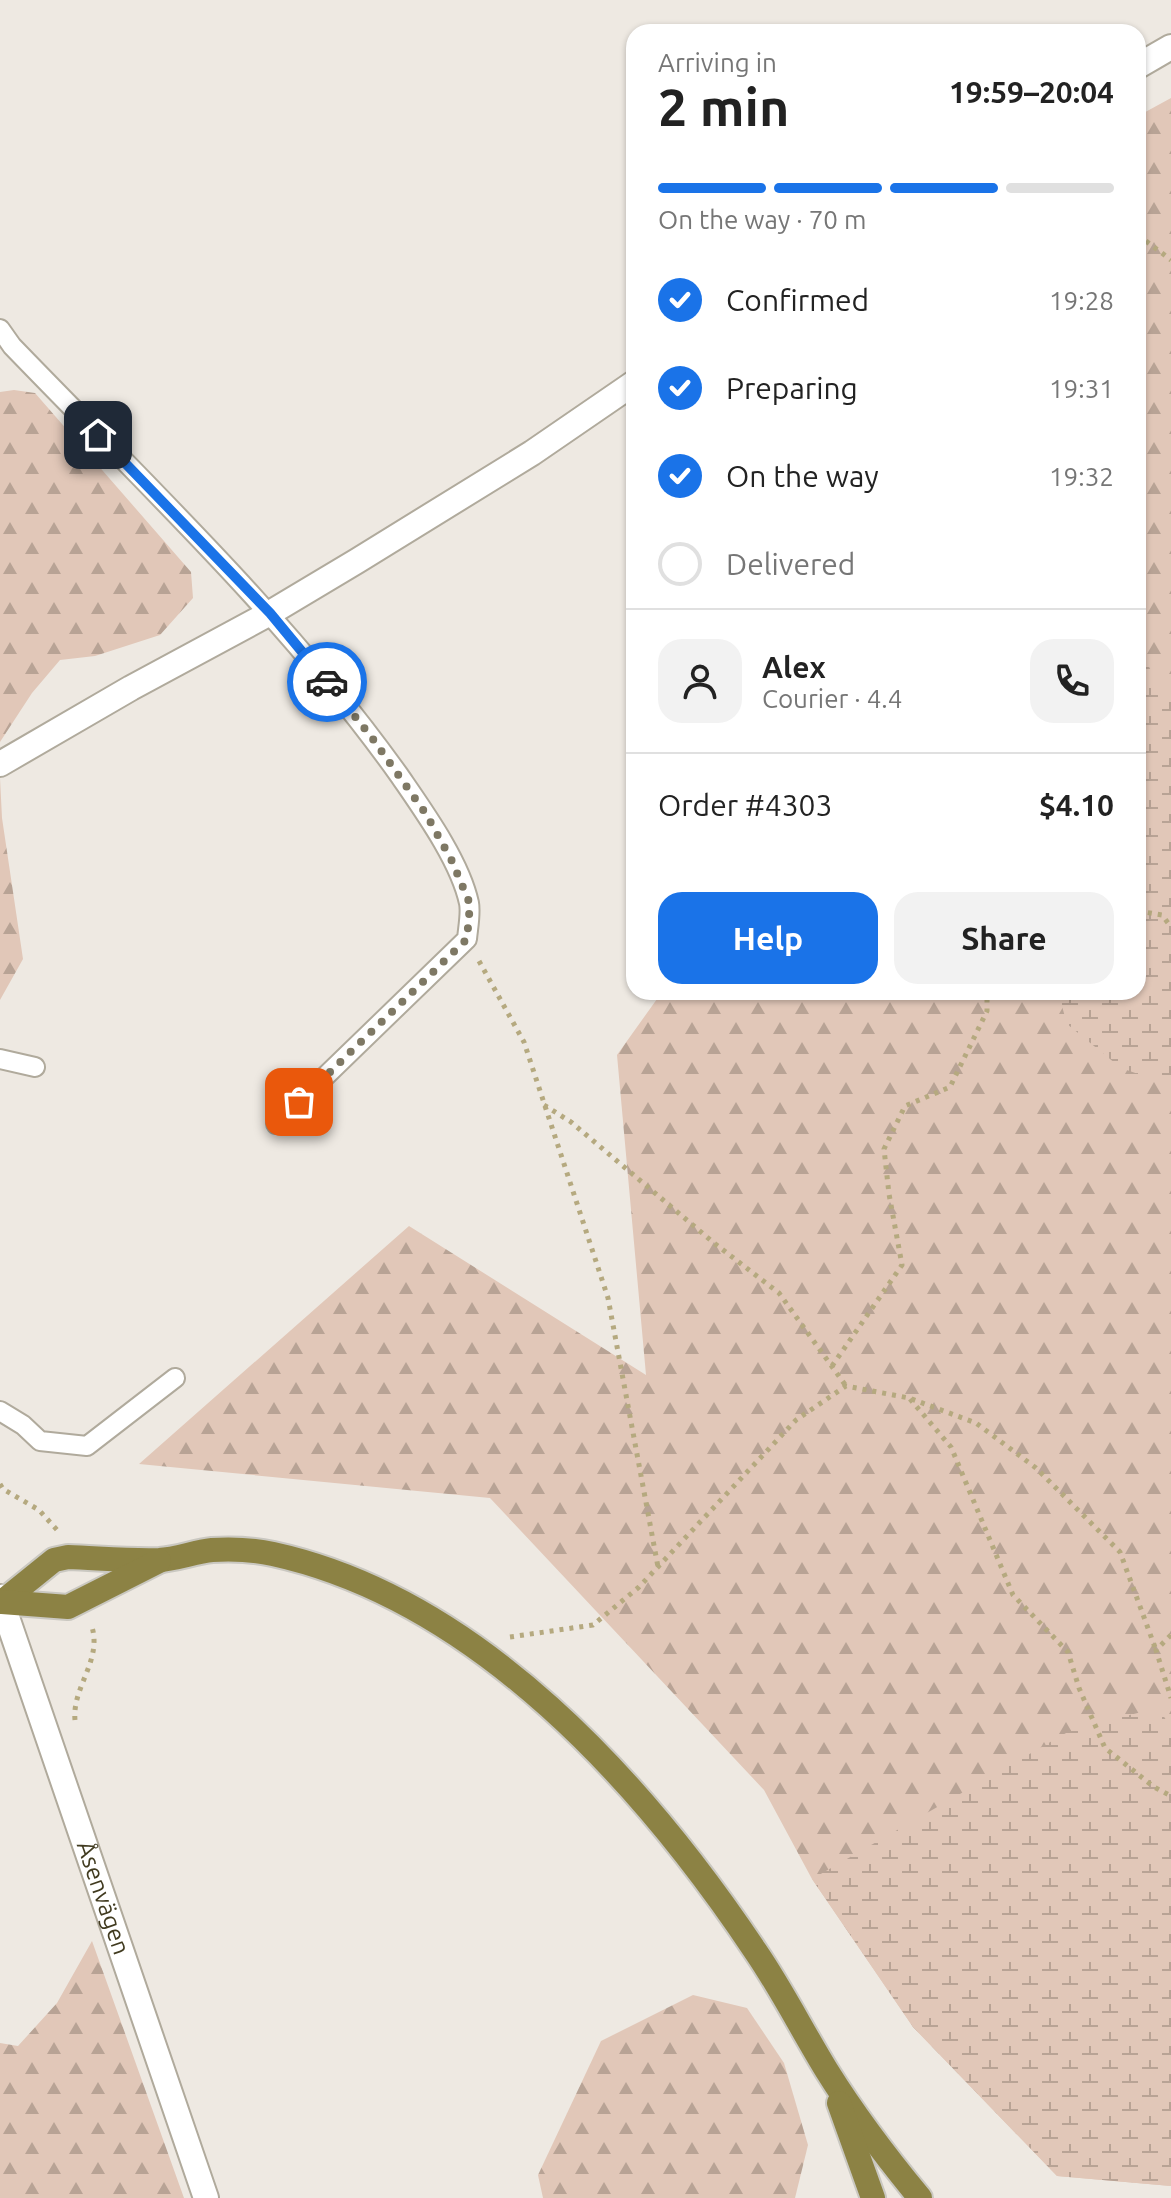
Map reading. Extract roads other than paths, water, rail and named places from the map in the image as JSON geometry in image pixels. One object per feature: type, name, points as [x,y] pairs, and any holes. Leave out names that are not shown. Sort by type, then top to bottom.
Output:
[{"type":"highway","points":[[1,1599],[54,1560],[68,1557],[161,1560],[213,1550],[269,1553],[325,1568],[379,1591],[469,1643],[596,1751],[682,1847],[750,1942],[827,2071],[920,2198]]},
{"type":"highway","points":[[1,1599],[68,1607],[161,1560]]},
{"type":"highway","points":[[827,2071],[873,2198]]},
{"type":"street","points":[[1146,61],[1171,47]]},
{"type":"street","points":[[0,764],[270,613],[532,453],[626,388]]},
{"type":"street","name":"Åsenvägen","points":[[1,1599],[206,2198]]},
{"type":"lane","points":[[0,329],[12,346],[270,613],[370,735],[426,814],[452,861],[470,904],[467,939],[276,1124]]},
{"type":"lane","points":[[0,1059],[35,1067]]},
{"type":"lane","points":[[0,1411],[23,1425],[40,1441],[87,1446],[175,1378]]}]
